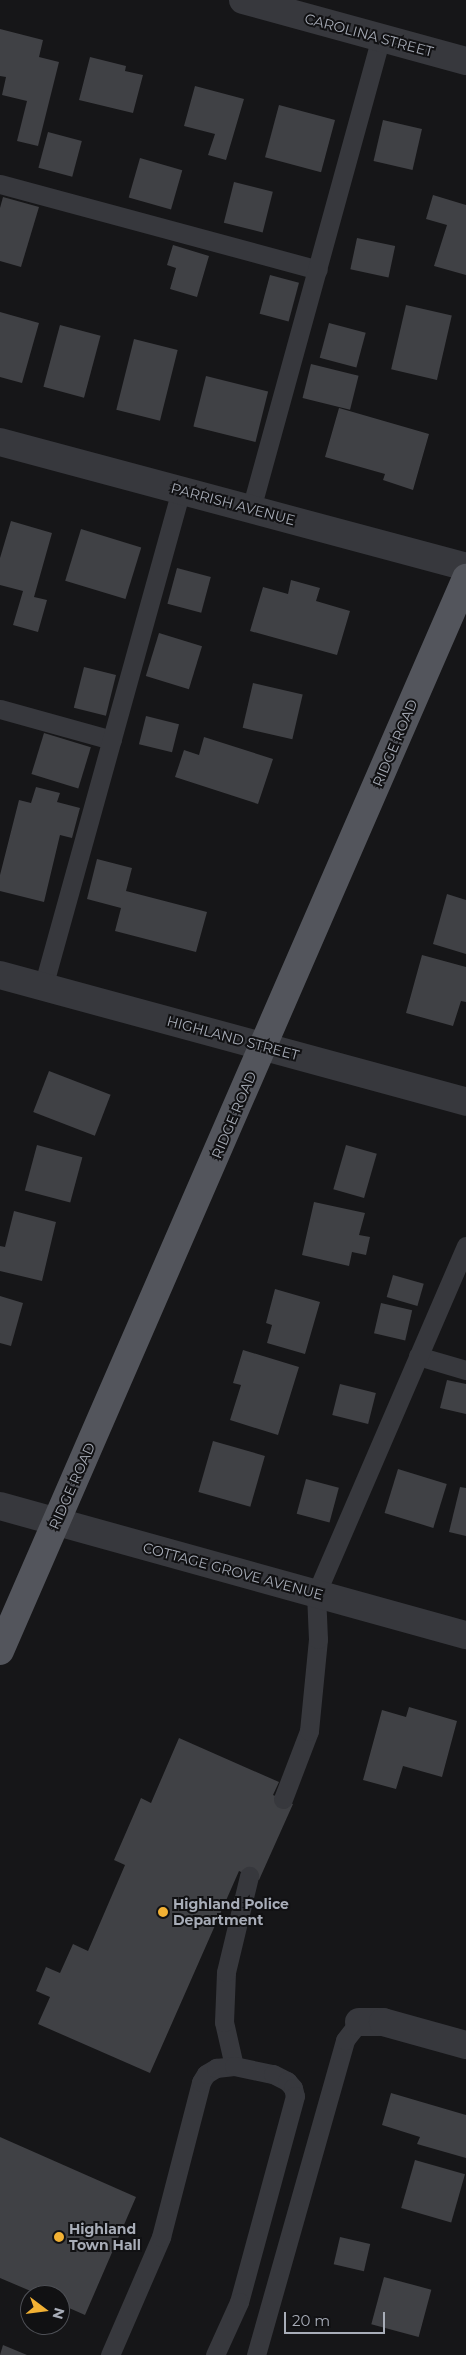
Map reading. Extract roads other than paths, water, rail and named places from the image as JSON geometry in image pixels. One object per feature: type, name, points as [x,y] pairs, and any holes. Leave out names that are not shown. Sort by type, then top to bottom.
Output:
[{"type":"main road","name":"RIDGE ROAD","points":[[0,1651],[466,578]]},
{"type":"street","name":"CAROLINA STREET","points":[[242,0],[466,61]]},
{"type":"street","name":"PARRISH AVENUE","points":[[0,442],[466,567]]},
{"type":"street","name":"HIGHLAND STREET","points":[[0,975],[466,1102]]},
{"type":"street","name":"COTTAGE GROVE AVENUE","points":[[0,1506],[466,1635]]},
{"type":"street","points":[[359,2022],[383,2022],[466,2045]]},
{"type":"lane","points":[[251,509],[382,38]]},
{"type":"lane","points":[[0,184],[318,270]]},
{"type":"lane","points":[[43,987],[181,490]]},
{"type":"lane","points":[[0,709],[112,740]]},
{"type":"lane","points":[[283,1800],[308,1731],[318,1639],[316,1594],[466,1246]]},
{"type":"lane","points":[[418,1356],[466,1370]]},
{"type":"lane","points":[[234,2066],[224,2022],[226,1972],[249,1876]]},
{"type":"lane","points":[[256,2355],[345,2040],[359,2022]]},
{"type":"lane","points":[[110,2355],[161,2237],[201,2082],[206,2074],[216,2068],[234,2066],[273,2074],[287,2081],[293,2088],[295,2096],[239,2302],[215,2355]]},
{"type":"place","name":"Highland Police Department","points":[[163,1912]]},
{"type":"place","name":"Highland Town Hall","points":[[59,2237]]}]
